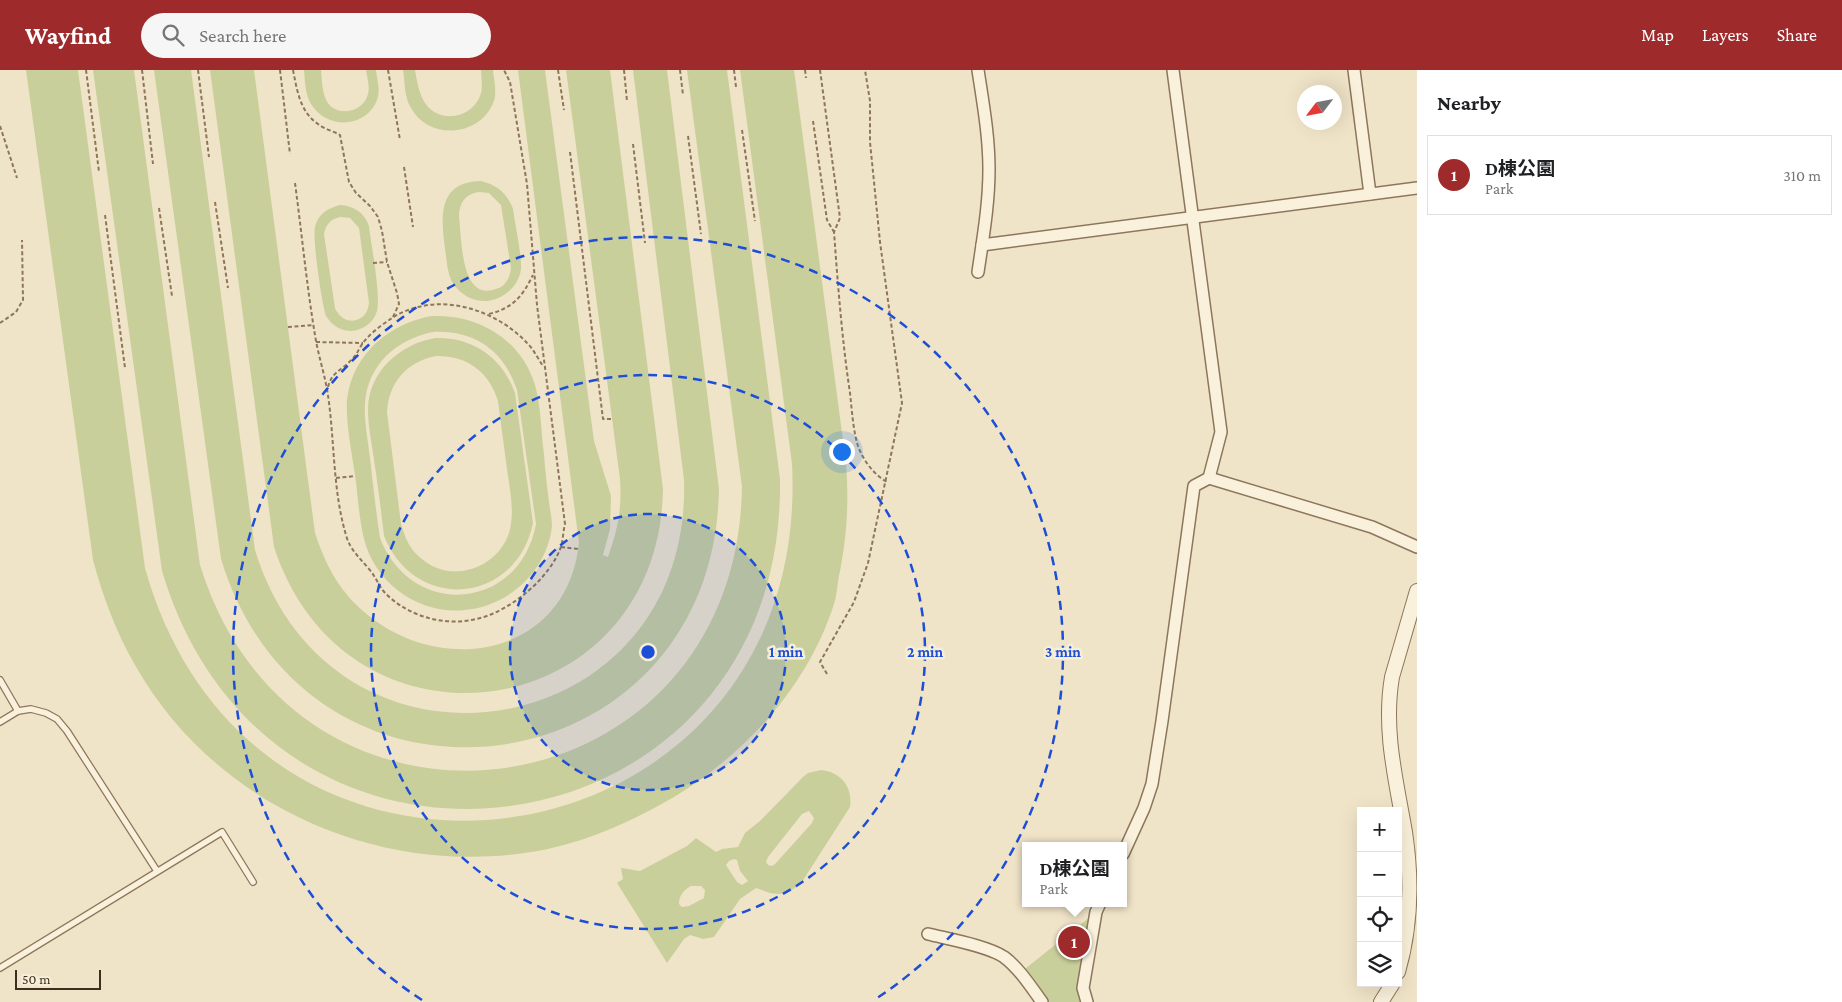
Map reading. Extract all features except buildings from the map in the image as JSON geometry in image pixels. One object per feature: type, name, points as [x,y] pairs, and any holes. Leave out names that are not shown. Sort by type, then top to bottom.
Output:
[{"type":"street","points":[[978,70],[987,136],[989,167],[989,193],[978,272]]},
{"type":"street","points":[[1173,70],[1222,432],[1209,478]]},
{"type":"street","points":[[1354,70],[1370,194]]},
{"type":"street","points":[[982,245],[1417,188]]},
{"type":"street","points":[[1127,845],[1144,808],[1152,784],[1194,486],[1209,478],[1372,527],[1417,547]]},
{"type":"street","points":[[1402,958],[1406,944],[1409,869],[1405,834],[1392,766],[1389,716],[1390,691],[1392,677],[1413,624],[1417,591]]},
{"type":"street","points":[[1087,1002],[1083,988],[1098,907]]},
{"type":"street","points":[[928,934],[986,949],[1003,956],[1020,973],[1042,1002]]},
{"type":"street","points":[[1381,1002],[1390,987]]},
{"type":"lane","points":[[0,680],[18,711]]},
{"type":"lane","points":[[0,722],[18,711],[31,709],[46,713],[57,719],[67,731],[157,871]]},
{"type":"lane","points":[[0,968],[222,832],[253,882]]},
{"type":"path","points":[[86,70],[99,172]]},
{"type":"path","points":[[142,70],[153,164]]},
{"type":"path","points":[[198,70],[209,157]]},
{"type":"path","points":[[280,70],[290,154]]},
{"type":"path","points":[[293,70],[299,98],[307,113],[317,124],[340,135],[350,182],[356,193],[378,216],[387,262],[399,304],[394,317]]},
{"type":"path","points":[[388,70],[400,140]]},
{"type":"path","points":[[295,183],[316,342],[327,389],[336,478],[346,536],[352,551],[370,570],[384,592],[400,606],[417,615],[436,620],[452,621],[472,620],[490,615],[524,596],[539,582],[561,547],[564,524],[544,368],[527,184],[510,82],[504,70]]},
{"type":"path","points":[[558,70],[564,110]]},
{"type":"path","points":[[624,70],[627,101]]},
{"type":"path","points":[[680,70],[683,95]]},
{"type":"path","points":[[734,70],[736,87]]},
{"type":"path","points":[[805,70],[806,78]]},
{"type":"path","points":[[820,70],[840,218],[834,232]]},
{"type":"path","points":[[827,674],[820,662],[854,602],[865,571],[887,482],[902,403],[878,224],[870,142],[870,101],[865,70]]},
{"type":"path","points":[[813,121],[827,220],[834,232],[842,341],[858,447],[878,477],[887,482]]},
{"type":"path","points":[[0,126],[17,178]]},
{"type":"path","points":[[742,130],[755,220]]},
{"type":"path","points":[[688,136],[700,234]]},
{"type":"path","points":[[633,144],[645,243]]},
{"type":"path","points":[[570,152],[602,419],[612,419]]},
{"type":"path","points":[[404,167],[413,227]]},
{"type":"path","points":[[215,202],[228,288]]},
{"type":"path","points":[[159,208],[172,296]]},
{"type":"path","points":[[105,216],[125,368]]},
{"type":"path","points":[[0,323],[16,312],[22,300],[22,240]]},
{"type":"path","points":[[373,263],[387,262]]},
{"type":"path","points":[[489,314],[502,311],[515,303],[527,288],[534,273]]},
{"type":"path","points":[[327,389],[330,377],[352,360],[363,343],[394,317],[417,308],[440,304],[464,307],[489,314],[510,328],[529,345],[544,368]]},
{"type":"path","points":[[288,327],[314,325]]},
{"type":"path","points":[[316,342],[363,343]]},
{"type":"path","points":[[336,478],[355,476]]},
{"type":"path","points":[[561,547],[579,549]]},
{"type":"green space","points":[[26,70],[78,70],[145,568],[205,693],[295,775],[404,815],[518,816],[626,780],[715,708],[775,602],[792,464],[740,70],[794,70],[846,463],[847,506],[846,534],[834,604],[823,634],[808,663],[791,690],[771,715],[726,760],[674,797],[644,813],[613,828],[565,845],[548,849],[488,856],[427,854],[368,843],[312,823],[259,795],[211,759],[169,716],[135,665],[111,614],[93,560]]},
{"type":"green space","points":[[93,70],[134,70],[200,565],[251,665],[325,732],[413,766],[506,768],[594,740],[669,683],[721,598],[742,487],[687,70],[727,70],[780,479],[760,608],[701,706],[616,772],[514,806],[407,803],[305,765],[220,688],[162,571]]},
{"type":"green space","points":[[154,70],[191,70],[255,550],[296,631],[356,684],[427,710],[502,710],[572,686],[631,639],[671,570],[684,480],[633,70],[667,70],[719,489],[700,590],[651,668],[582,720],[501,745],[416,743],[335,712],[267,651],[221,559]]},
{"type":"green space","points":[[210,70],[254,70],[315,533],[323,555],[333,575],[354,602],[393,632],[427,645],[461,649],[495,645],[525,632],[551,611],[569,581],[579,543],[518,70],[545,70],[594,441],[611,496],[610,529],[603,555],[608,557],[614,537],[620,510],[620,479],[566,70],[610,70],[663,489],[648,569],[611,630],[557,671],[494,691],[428,690],[365,666],[312,619],[274,547]]},
{"type":"green space","points":[[304,70],[321,70],[325,97],[333,108],[339,111],[352,110],[358,107],[367,97],[369,91],[366,70],[376,70],[379,87],[378,97],[366,115],[357,120],[337,122],[327,119],[318,113],[309,100]]},
{"type":"green space","points":[[403,70],[415,70],[418,87],[425,103],[431,110],[439,114],[456,116],[464,113],[477,102],[482,85],[481,70],[493,70],[494,101],[487,113],[478,122],[467,128],[442,130],[430,126],[419,119],[409,104]]},
{"type":"green space","points":[[481,181],[497,187],[508,198],[513,209],[520,256],[520,275],[510,291],[493,300],[482,301],[465,295],[454,285],[448,268],[443,225],[445,203],[449,195],[456,188],[467,183]],"holes":[[[479,192],[489,193],[501,205],[511,268],[508,278],[502,286],[496,289],[484,290],[475,286],[465,266],[459,217],[460,207],[467,197]]]},
{"type":"green space","points":[[336,206],[350,207],[361,213],[364,217],[369,226],[375,269],[378,294],[376,315],[367,325],[352,331],[337,327],[326,316],[318,271],[314,233],[316,222],[321,215]],"holes":[[[340,217],[350,218],[359,228],[369,303],[364,315],[354,320],[343,318],[335,308],[324,234],[326,227],[334,219]]]},
{"type":"green space","points":[[432,316],[466,319],[496,332],[519,355],[528,369],[537,393],[552,523],[549,542],[534,571],[523,583],[511,594],[481,607],[465,610],[448,610],[416,602],[389,583],[378,570],[364,539],[348,429],[348,395],[352,378],[370,349],[383,337],[414,320]],"holes":[[[433,332],[448,332],[475,339],[486,346],[496,354],[511,376],[517,390],[536,524],[526,553],[509,574],[488,588],[464,594],[439,593],[416,583],[395,565],[380,538],[365,418],[367,390],[371,377],[386,356],[407,341]]]},
{"type":"green space","points":[[435,338],[449,339],[474,345],[494,360],[502,369],[515,393],[533,523],[523,550],[507,570],[487,583],[464,589],[440,587],[418,578],[399,561],[384,536],[369,423],[369,396],[380,372],[388,362],[398,353],[422,341]],"holes":[[[437,356],[458,359],[476,368],[483,374],[494,391],[498,401],[512,509],[509,533],[503,545],[494,556],[484,564],[472,569],[459,571],[446,571],[434,567],[422,559],[411,548],[406,539],[401,524],[387,412],[391,391],[396,382],[409,368],[426,359]]]},
{"type":"green space","points":[[821,770],[840,777],[850,793],[850,807],[800,885],[786,893],[778,894],[756,888],[740,899],[714,937],[703,939],[690,935],[684,939],[667,963],[617,883],[623,879],[621,868],[640,871],[687,846],[696,838],[716,852],[722,849],[738,847],[745,833],[761,820],[808,773]],"holes":[[[809,811],[814,818],[812,823],[775,864],[772,866],[768,865],[766,862],[768,857],[802,814]],[[737,860],[740,871],[748,881],[742,885],[737,882],[726,865],[729,861]],[[691,886],[701,886],[705,890],[704,898],[689,906],[682,907],[679,904],[680,898],[682,893]]]},
{"type":"green space","points":[[1096,912],[1087,1002],[1042,1002],[1020,973]]},
{"type":"place","name":"D棟公園","points":[[1074,942]]}]
